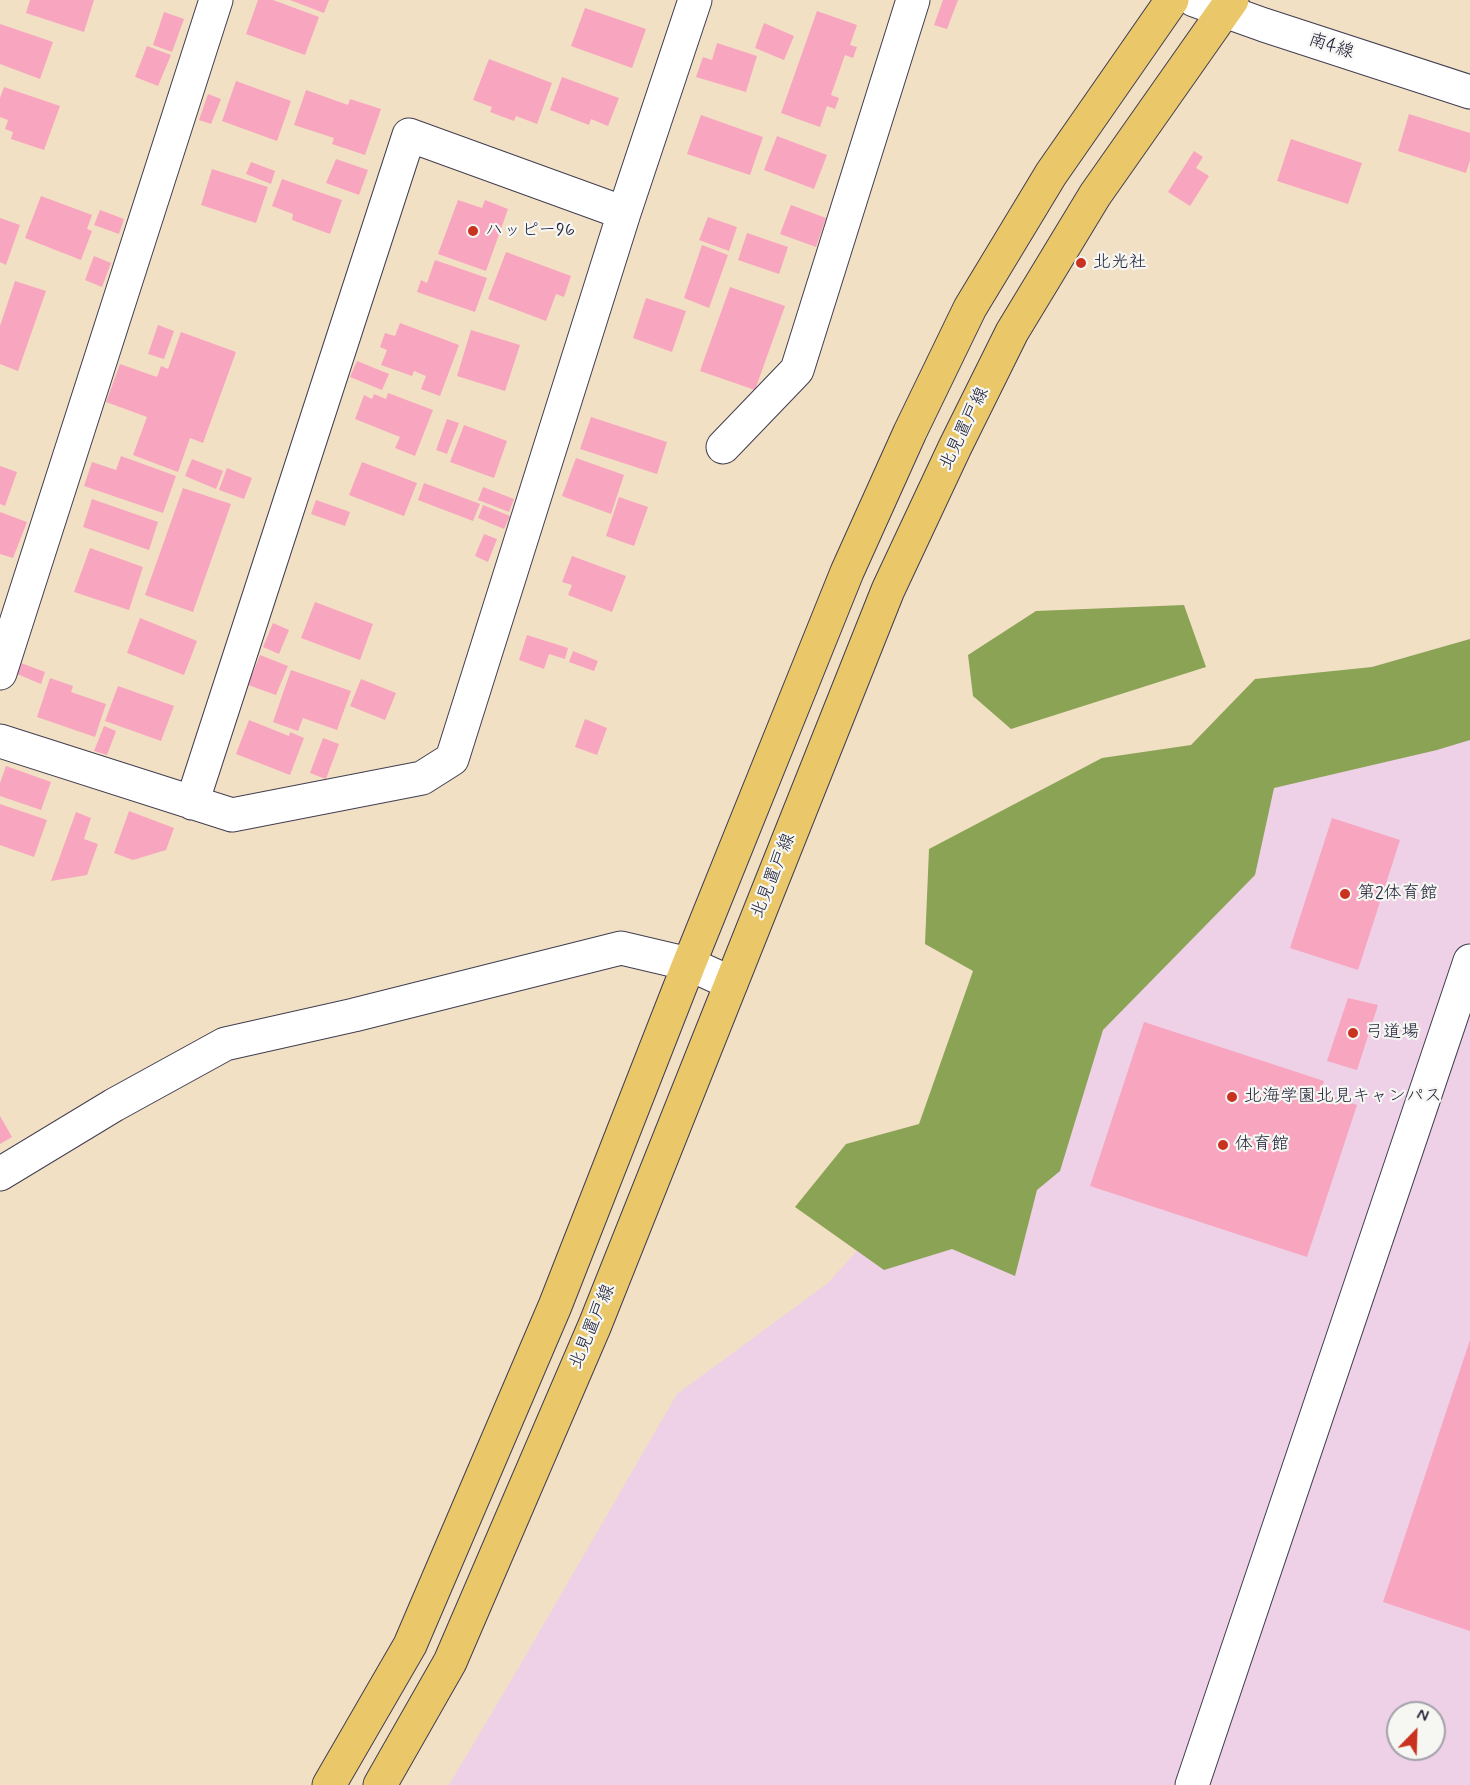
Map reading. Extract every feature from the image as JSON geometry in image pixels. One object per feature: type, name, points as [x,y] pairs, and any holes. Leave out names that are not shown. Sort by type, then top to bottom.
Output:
[{"type":"main road","points":[[329,1785],[410,1645],[555,1306],[688,964],[847,572],[910,432],[970,308],[1051,174],[1172,0]]},
{"type":"main road","name":"北見置戸線","points":[[380,1785],[450,1662],[595,1325],[888,590],[955,447],[1012,332],[1095,195],[1216,4]]},
{"type":"street","points":[[0,673],[216,0]]},
{"type":"street","points":[[0,741],[232,814],[422,778],[452,759],[624,213],[695,0]]},
{"type":"street","points":[[723,447],[797,370],[913,0]]},
{"type":"street","name":"南4線","points":[[1216,4],[1470,92]]},
{"type":"street","points":[[192,803],[409,135],[624,213]]},
{"type":"street","points":[[0,1174],[114,1106],[225,1044],[354,1015],[621,948],[688,964],[731,983]]},
{"type":"street","points":[[1192,1785],[1470,961]]},
{"type":"shaded area","name":"北海学園北見キャンパス","points":[[1470,718],[1470,1785],[449,1785],[677,1394],[828,1283],[1162,912],[1261,764]]},
{"type":"green space","points":[[1184,605],[1206,667],[1011,729],[973,696],[968,655],[1036,611]]},
{"type":"green space","points":[[1470,639],[1470,740],[1437,750],[1274,788],[1255,875],[1103,1030],[1060,1171],[1037,1190],[1015,1276],[952,1249],[884,1270],[795,1207],[846,1144],[919,1124],[973,971],[925,944],[929,849],[1102,758],[1191,745],[1255,679],[1372,667]]},
{"type":"building","points":[[30,0],[94,0],[84,32],[26,13]]},
{"type":"building","points":[[258,0],[273,0],[319,17],[305,55],[246,34]]},
{"type":"building","points":[[290,0],[329,0],[324,13]]},
{"type":"building","points":[[943,0],[958,0],[947,29],[934,25]]},
{"type":"building","points":[[585,8],[646,29],[632,68],[571,46]]},
{"type":"building","points":[[817,11],[857,25],[850,45],[857,47],[853,58],[845,55],[831,95],[839,98],[835,109],[827,106],[820,127],[781,113]]},
{"type":"building","points":[[164,12],[184,19],[172,52],[153,45]]},
{"type":"building","points":[[764,23],[794,36],[784,60],[755,48]]},
{"type":"building","points":[[0,24],[53,42],[40,79],[0,64]]},
{"type":"building","points":[[717,43],[757,56],[746,92],[696,77],[703,57],[712,60]]},
{"type":"building","points":[[147,46],[171,55],[158,86],[135,77]]},
{"type":"building","points":[[489,59],[552,83],[537,124],[516,116],[514,121],[490,112],[492,107],[473,100]]},
{"type":"building","points":[[562,77],[619,98],[608,126],[591,119],[589,125],[550,110]]},
{"type":"building","points":[[236,81],[291,101],[277,141],[222,121]]},
{"type":"building","points":[[4,87],[60,106],[44,150],[11,139],[13,132],[5,129],[8,120],[0,117],[0,98]]},
{"type":"building","points":[[306,90],[348,105],[350,99],[381,109],[365,155],[332,144],[334,138],[294,125]]},
{"type":"building","points":[[208,94],[221,99],[211,124],[199,120]]},
{"type":"building","points":[[1409,114],[1470,133],[1470,160],[1466,173],[1398,151]]},
{"type":"building","points":[[701,115],[763,137],[750,175],[687,154]]},
{"type":"building","points":[[777,136],[827,155],[814,189],[764,170]]},
{"type":"building","points":[[1291,139],[1362,163],[1348,204],[1277,181]]},
{"type":"building","points":[[1194,151],[1203,157],[1196,168],[1209,176],[1190,206],[1168,192]]},
{"type":"building","points":[[336,159],[368,170],[359,195],[326,183]]},
{"type":"building","points":[[251,162],[275,171],[271,184],[246,174]]},
{"type":"building","points":[[212,169],[268,187],[256,223],[201,205]]},
{"type":"building","points":[[282,179],[342,200],[330,234],[292,220],[293,214],[272,206]]},
{"type":"building","points":[[41,196],[92,215],[87,229],[92,231],[81,260],[25,238]]},
{"type":"building","name":"ハッピー96","points":[[458,200],[482,208],[485,200],[508,209],[486,271],[438,254]]},
{"type":"building","points":[[791,205],[826,218],[816,247],[780,234]]},
{"type":"building","points":[[100,210],[124,219],[119,234],[94,225]]},
{"type":"building","points":[[708,217],[737,227],[729,251],[699,240]]},
{"type":"building","points":[[0,218],[20,225],[6,265],[0,262]]},
{"type":"building","points":[[747,233],[788,247],[779,274],[738,260]]},
{"type":"building","points":[[702,245],[728,255],[709,308],[684,298]]},
{"type":"building","points":[[506,252],[571,276],[564,297],[556,294],[546,321],[488,299]]},
{"type":"building","points":[[94,256],[111,263],[102,287],[85,280]]},
{"type":"building","points":[[435,260],[487,278],[475,312],[417,292],[421,280],[427,283]]},
{"type":"building","points":[[15,281],[46,291],[18,371],[0,364],[0,326]]},
{"type":"building","points":[[730,287],[785,306],[755,390],[700,371]]},
{"type":"building","points":[[646,298],[686,311],[672,352],[633,338]]},
{"type":"building","points":[[400,323],[459,345],[440,396],[421,389],[426,376],[414,371],[412,376],[381,365],[387,350],[380,347],[385,333],[395,336]]},
{"type":"building","points":[[158,325],[174,331],[164,359],[148,354]]},
{"type":"building","points":[[471,330],[520,345],[505,391],[457,376]]},
{"type":"building","points":[[181,332],[236,352],[203,443],[190,438],[178,472],[133,455],[147,417],[106,402],[120,364],[157,377],[161,366],[168,369]]},
{"type":"building","points":[[357,361],[389,374],[382,390],[350,377]]},
{"type":"building","points":[[388,393],[433,410],[415,456],[395,448],[400,437],[355,419],[364,395],[372,399],[374,394],[386,399]]},
{"type":"building","points":[[591,417],[667,442],[657,474],[580,449]]},
{"type":"building","points":[[447,419],[459,423],[447,454],[436,450]]},
{"type":"building","points":[[464,425],[507,441],[494,478],[450,462]]},
{"type":"building","points":[[121,456],[176,476],[163,513],[84,486],[92,462],[116,470]]},
{"type":"building","points":[[576,458],[624,475],[611,514],[562,496]]},
{"type":"building","points":[[192,459],[223,471],[216,489],[185,476]]},
{"type":"building","points":[[362,462],[417,483],[404,516],[349,495]]},
{"type":"building","points":[[0,466],[17,472],[5,506],[0,504]]},
{"type":"building","points":[[227,468],[252,478],[244,499],[219,490]]},
{"type":"building","points":[[424,483],[480,504],[473,521],[418,500]]},
{"type":"building","points":[[483,487],[514,499],[509,512],[478,500]]},
{"type":"building","points":[[183,488],[231,504],[193,612],[145,595]]},
{"type":"building","points":[[619,497],[648,507],[634,546],[606,536]]},
{"type":"building","points":[[92,499],[158,522],[149,550],[83,527]]},
{"type":"building","points":[[316,500],[350,512],[345,526],[311,514]]},
{"type":"building","points":[[483,505],[510,516],[504,529],[478,518]]},
{"type":"building","points":[[0,512],[27,522],[13,558],[0,554]]},
{"type":"building","points":[[484,534],[497,539],[488,562],[475,556]]},
{"type":"building","points":[[90,548],[143,567],[129,610],[74,592]]},
{"type":"building","points":[[572,556],[626,576],[612,612],[568,595],[572,585],[562,582]]},
{"type":"building","points":[[315,602],[373,624],[360,660],[301,638]]},
{"type":"building","points":[[140,618],[197,641],[184,675],[127,653]]},
{"type":"building","points":[[273,623],[289,630],[279,654],[263,647]]},
{"type":"building","points":[[527,635],[568,648],[565,659],[549,654],[544,669],[519,660]]},
{"type":"building","points":[[573,651],[598,661],[594,671],[569,662]]},
{"type":"building","points":[[260,655],[288,666],[276,695],[248,685]]},
{"type":"building","points":[[21,663],[45,672],[41,684],[17,674]]},
{"type":"building","points":[[291,670],[351,691],[337,730],[303,718],[298,731],[273,722]]},
{"type":"building","points":[[50,678],[73,686],[71,692],[106,704],[95,737],[37,717]]},
{"type":"building","points":[[361,679],[396,693],[385,720],[350,706]]},
{"type":"building","points":[[118,686],[174,706],[161,741],[105,721]]},
{"type":"building","points":[[585,719],[607,728],[597,755],[575,747]]},
{"type":"building","points":[[249,720],[289,736],[290,732],[304,738],[290,775],[236,754]]},
{"type":"building","points":[[104,726],[116,731],[107,755],[94,751]]},
{"type":"building","points":[[323,738],[339,744],[326,779],[310,773]]},
{"type":"building","points":[[6,766],[51,782],[41,810],[0,796],[0,783]]},
{"type":"building","points":[[0,804],[47,820],[34,857],[0,845]]},
{"type":"building","points":[[129,811],[174,828],[166,850],[133,860],[114,853]]},
{"type":"building","points":[[76,812],[91,818],[84,839],[98,844],[87,875],[51,881]]},
{"type":"building","name":"第2体育館","points":[[1332,818],[1400,840],[1358,970],[1290,948]]},
{"type":"building","name":"弓道場","points":[[1348,998],[1378,1005],[1357,1070],[1327,1061]]},
{"type":"building","name":"体育館","points":[[1144,1022],[1324,1081],[1320,1092],[1357,1105],[1307,1257],[1090,1186]]},
{"type":"building","points":[[0,1116],[12,1137],[0,1144]]},
{"type":"building","points":[[1470,1340],[1470,1631],[1383,1602]]},
{"type":"place","name":"ハッピー96","points":[[473,231]]},
{"type":"place","name":"北光社","points":[[1081,263]]},
{"type":"place","name":"第2体育館","points":[[1345,894]]},
{"type":"place","name":"弓道場","points":[[1353,1033]]},
{"type":"place","name":"北海学園北見キャンパス","points":[[1232,1097]]},
{"type":"place","name":"体育館","points":[[1223,1145]]}]
